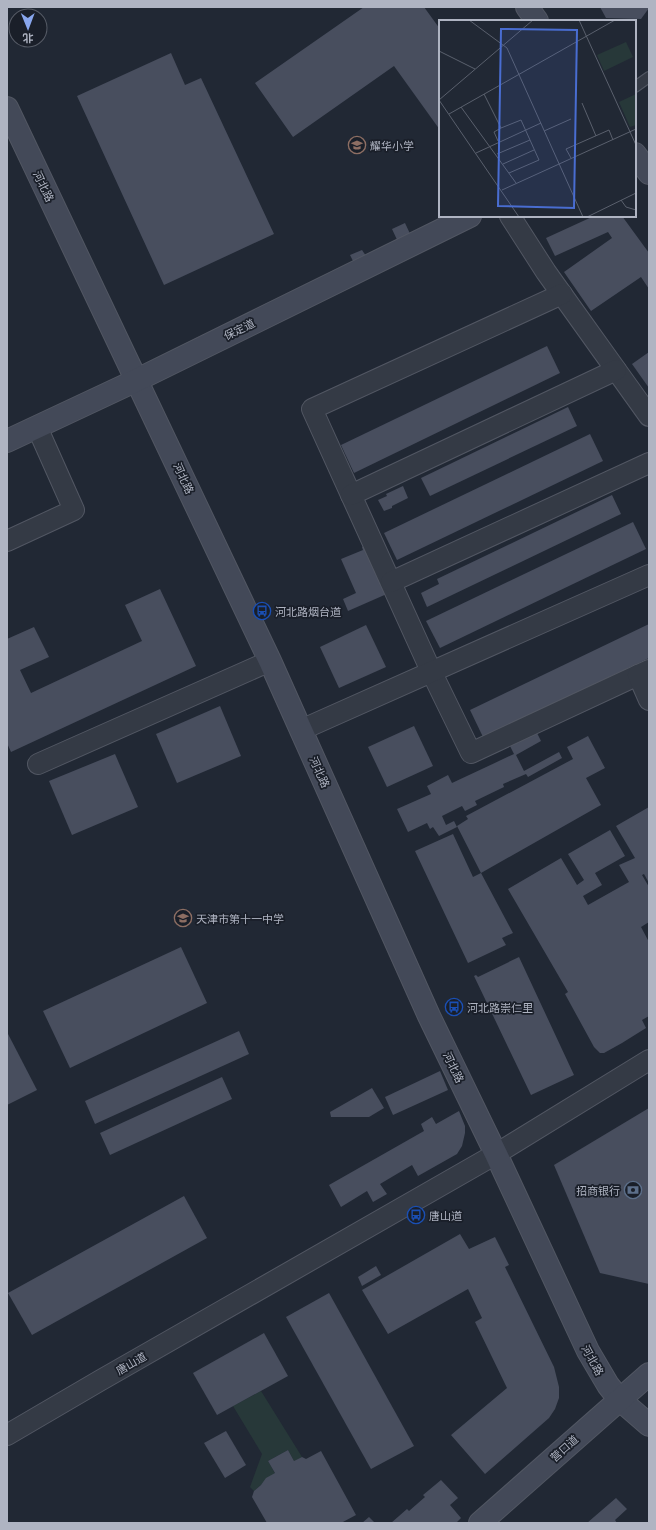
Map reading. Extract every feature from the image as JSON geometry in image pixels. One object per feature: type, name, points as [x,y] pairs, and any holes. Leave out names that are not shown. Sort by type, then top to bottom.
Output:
[{"type":"street","points":[[527,7],[536,20]]},
{"type":"street","name":"河北路","points":[[7,108],[270,661],[429,1016],[496,1154],[588,1351],[608,1385],[619,1399],[649,1425]]},
{"type":"street","points":[[636,155],[649,173]]},
{"type":"street","name":"保定道","points":[[7,441],[137,380],[468,217]]},
{"type":"street","points":[[511,217],[562,294],[649,416]]},
{"type":"street","points":[[562,294],[312,409],[471,753],[643,672],[649,700]]},
{"type":"street","points":[[351,495],[616,370]]},
{"type":"street","points":[[7,541],[74,510],[36,427]]},
{"type":"street","points":[[391,582],[649,463]]},
{"type":"street","points":[[301,730],[649,575]]},
{"type":"street","points":[[38,764],[270,661]]},
{"type":"street","name":"唐山道","points":[[7,1435],[496,1154],[649,1060]]},
{"type":"street","name":"营口道","points":[[480,1523],[649,1374]]},
{"type":"lane","points":[[636,86],[649,77]]},
{"type":"shaded area","points":[[261,1391],[302,1457],[294,1461],[288,1450],[268,1461],[275,1473],[254,1491],[250,1487],[262,1454],[233,1406]]},
{"type":"building","points":[[364,7],[424,7],[439,28],[439,129],[394,66],[293,137],[255,83]]},
{"type":"building","points":[[600,7],[649,8],[641,19],[606,18]]},
{"type":"building","points":[[171,53],[185,85],[201,78],[274,234],[164,285],[77,96]]},
{"type":"building","points":[[592,217],[623,217],[649,253],[649,289],[641,277],[591,311],[564,272],[612,238],[608,232],[555,256],[546,238]]},
{"type":"building","points":[[405,223],[412,238],[399,244],[392,229]]},
{"type":"building","points":[[362,250],[368,259],[355,265],[350,255]]},
{"type":"building","points":[[547,346],[560,373],[354,473],[341,445]]},
{"type":"building","points":[[649,352],[649,388],[632,364]]},
{"type":"building","points":[[568,407],[577,426],[430,496],[421,478]]},
{"type":"building","points":[[590,434],[603,461],[397,560],[384,533]]},
{"type":"building","points":[[403,486],[408,498],[384,511],[378,500],[387,496],[386,494]]},
{"type":"building","points":[[612,495],[621,514],[427,607],[421,593],[439,584],[437,579]]},
{"type":"building","points":[[633,522],[646,549],[440,648],[426,621]]},
{"type":"building","points":[[366,545],[389,593],[348,611],[343,599],[356,593],[341,559],[363,550],[362,547]]},
{"type":"building","points":[[160,589],[196,666],[11,752],[7,743],[7,639],[34,627],[49,657],[20,670],[31,693],[142,641],[125,605]]},
{"type":"building","points":[[649,624],[649,658],[483,737],[470,710]]},
{"type":"building","points":[[366,625],[386,667],[339,688],[320,647]]},
{"type":"building","points":[[220,706],[241,756],[177,783],[156,734]]},
{"type":"building","points":[[414,726],[433,766],[387,787],[368,747]]},
{"type":"building","points":[[537,733],[541,741],[516,755],[524,771],[559,752],[562,758],[528,777],[526,774],[503,784],[504,787],[475,801],[477,805],[465,811],[462,806],[442,816],[446,825],[454,821],[457,827],[439,836],[433,827],[430,829],[427,823],[408,832],[397,809],[431,794],[427,786],[448,775],[452,783],[514,754],[510,746]]},
{"type":"building","points":[[588,736],[605,768],[586,778],[601,805],[481,873],[457,826],[468,819],[466,816],[573,759],[567,747]]},
{"type":"building","points":[[115,754],[138,807],[72,835],[49,781]]},
{"type":"building","points":[[649,807],[649,883],[644,874],[642,875],[649,887],[649,922],[641,927],[649,942],[649,1016],[642,1020],[646,1028],[604,1053],[600,1053],[594,1047],[565,994],[568,992],[508,889],[561,858],[577,885],[584,880],[568,854],[610,830],[625,856],[595,873],[602,885],[583,896],[588,905],[629,882],[619,865],[635,858],[616,826]]},
{"type":"building","points":[[453,834],[473,877],[481,873],[513,933],[502,938],[506,945],[468,963],[415,851]]},
{"type":"building","points":[[181,947],[207,1003],[70,1068],[43,1011]]},
{"type":"building","points":[[519,957],[574,1075],[531,1095],[474,976],[476,975],[478,977]]},
{"type":"building","points":[[239,1031],[249,1054],[95,1124],[85,1101]]},
{"type":"building","points":[[7,1032],[37,1090],[7,1105]]},
{"type":"building","points":[[440,1071],[448,1090],[393,1115],[385,1097]]},
{"type":"building","points":[[222,1077],[232,1099],[110,1155],[100,1133]]},
{"type":"building","points":[[372,1088],[384,1108],[369,1117],[331,1117],[330,1112]]},
{"type":"building","points":[[649,1108],[649,1284],[600,1273],[554,1165]]},
{"type":"building","points":[[459,1111],[465,1126],[465,1133],[462,1146],[457,1154],[418,1176],[412,1165],[380,1184],[387,1194],[373,1202],[367,1191],[341,1207],[329,1185],[424,1131],[421,1124],[432,1117],[436,1124]]},
{"type":"building","points":[[184,1196],[207,1238],[32,1335],[8,1293]]},
{"type":"building","points":[[460,1234],[469,1249],[495,1237],[509,1265],[505,1267],[554,1367],[559,1387],[559,1398],[555,1409],[549,1418],[485,1474],[451,1435],[507,1388],[475,1322],[482,1318],[468,1289],[388,1334],[362,1290]]},
{"type":"building","points":[[376,1266],[381,1275],[362,1286],[358,1277]]},
{"type":"building","points":[[329,1293],[414,1446],[371,1469],[286,1317]]},
{"type":"building","points":[[264,1333],[288,1376],[217,1415],[193,1373]]},
{"type":"building","points":[[226,1431],[246,1465],[225,1478],[204,1443]]},
{"type":"building","points":[[288,1450],[294,1461],[302,1457],[306,1459],[321,1451],[356,1515],[341,1523],[267,1523],[252,1497],[254,1491],[266,1478],[275,1473],[268,1461]]},
{"type":"building","points":[[441,1480],[458,1498],[450,1505],[461,1518],[456,1523],[391,1523],[407,1509],[409,1511],[425,1497],[423,1495]]},
{"type":"building","points":[[616,1498],[627,1509],[615,1520],[617,1523],[587,1523]]},
{"type":"building","points":[[369,1517],[375,1523],[362,1523]]},
{"type":"place","name":"耀华小学","points":[[357,145]]},
{"type":"place","name":"河北路烟台道","points":[[262,611]]},
{"type":"place","name":"天津市第十一中学","points":[[183,918]]},
{"type":"place","name":"河北路崇仁里","points":[[454,1007]]},
{"type":"place","name":"招商银行","points":[[633,1190]]},
{"type":"place","name":"唐山道","points":[[416,1215]]}]
